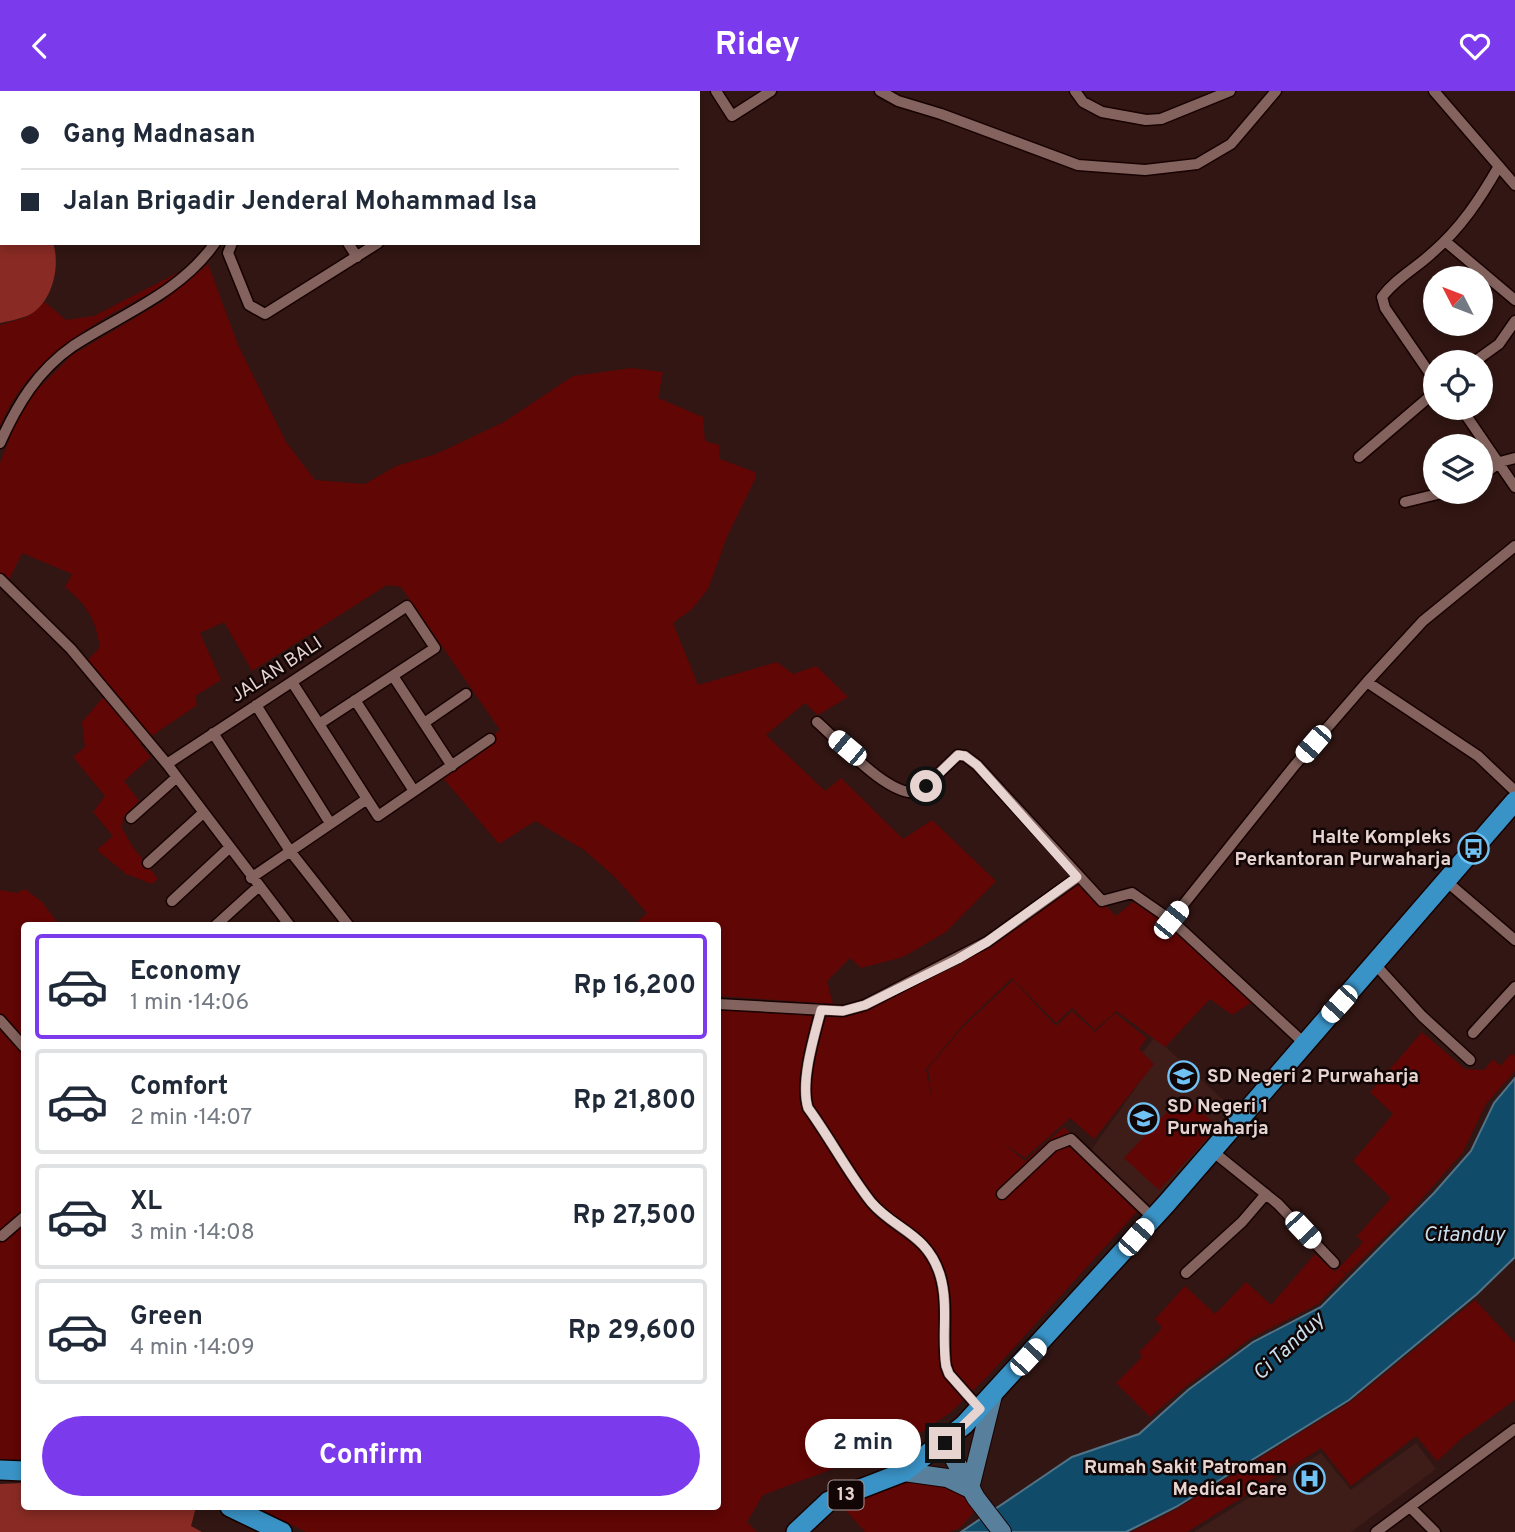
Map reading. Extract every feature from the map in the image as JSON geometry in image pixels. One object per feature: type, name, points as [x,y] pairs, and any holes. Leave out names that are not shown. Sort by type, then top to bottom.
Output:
[{"type":"highway","name":"13","points":[[796,1532],[829,1501],[904,1472],[945,1443],[987,1402],[1153,1218],[1514,801]]},
{"type":"highway","points":[[0,1470],[21,1471]]},
{"type":"highway","points":[[236,1510],[282,1532]]},
{"type":"main road","points":[[973,1492],[987,1402]]},
{"type":"main road","points":[[945,1443],[973,1492],[1002,1532]]},
{"type":"main road","points":[[904,1472],[947,1478],[973,1492]]},
{"type":"street","points":[[716,91],[732,116],[771,91]]},
{"type":"street","points":[[880,91],[898,101],[941,114],[1078,165],[1145,170],[1197,165],[1231,143],[1276,91]]},
{"type":"street","points":[[1075,91],[1083,102],[1102,112],[1146,120],[1161,119],[1230,91]]},
{"type":"street","points":[[1434,91],[1515,185]]},
{"type":"street","points":[[1423,363],[1385,308],[1382,297],[1394,283],[1445,241],[1468,216],[1499,166]]},
{"type":"street","points":[[1445,241],[1515,300]]},
{"type":"street","points":[[0,443],[17,405],[31,385],[61,357],[80,342],[157,298],[197,265],[213,245]]},
{"type":"street","points":[[231,245],[228,253],[249,305],[265,314],[375,245]]},
{"type":"street","points":[[349,245],[357,257]]},
{"type":"street","points":[[1491,350],[1499,344],[1515,321]]},
{"type":"street","points":[[1359,457],[1423,402]]},
{"type":"street","points":[[1470,420],[1515,487]]},
{"type":"street","points":[[1493,468],[1515,457]]},
{"type":"street","points":[[1405,502],[1423,498]]},
{"type":"street","points":[[1171,920],[1295,765],[1367,682],[1423,621],[1515,545]]},
{"type":"street","points":[[0,579],[71,649],[167,764],[283,922]]},
{"type":"street","name":"JALAN BALI","points":[[167,764],[407,606],[435,648],[393,676]]},
{"type":"street","points":[[319,724],[393,676],[452,766]]},
{"type":"street","points":[[292,682],[378,816],[490,739]]},
{"type":"street","points":[[1367,682],[1478,756],[1514,801]]},
{"type":"street","points":[[424,723],[466,694]]},
{"type":"street","points":[[355,700],[414,791]]},
{"type":"street","points":[[256,705],[330,823]]},
{"type":"street","points":[[817,722],[866,767],[894,787],[911,793],[926,786],[958,755],[965,756],[977,765],[1077,877],[1102,901],[1132,893],[1171,920],[1304,1043]]},
{"type":"street","points":[[214,733],[290,851],[346,922]]},
{"type":"street","points":[[131,818],[177,777]]},
{"type":"street","points":[[219,922],[255,882],[290,851],[368,799]]},
{"type":"street","points":[[148,863],[203,813]]},
{"type":"street","points":[[172,901],[229,848]]},
{"type":"street","points":[[721,1004],[843,1011],[865,1005],[987,942],[1077,877]]},
{"type":"street","points":[[1446,881],[1515,940]]},
{"type":"street","points":[[1374,963],[1422,1016],[1470,1060]]},
{"type":"street","points":[[1473,1033],[1515,987]]},
{"type":"street","points":[[821,1010],[807,1079],[805,1098],[808,1108],[871,1201],[913,1233],[932,1259],[940,1274],[945,1298],[946,1366],[949,1374],[987,1402]]},
{"type":"street","points":[[0,1020],[21,1044]]},
{"type":"street","points":[[1002,1194],[1053,1146],[1071,1139],[1153,1218]]},
{"type":"street","points":[[1211,1150],[1266,1194],[1335,1263]]},
{"type":"street","points":[[1186,1273],[1242,1221],[1266,1194]]},
{"type":"street","points":[[2,1236],[21,1220]]},
{"type":"street","points":[[1376,1532],[1515,1429]]},
{"type":"street","points":[[1411,1508],[1435,1532]]},
{"type":"shaded area","points":[[0,245],[53,245],[55,273],[43,303],[27,316],[0,323]]},
{"type":"shaded area","points":[[208,264],[238,345],[286,442],[315,480],[365,484],[396,466],[436,454],[504,422],[573,376],[632,368],[663,372],[658,398],[703,417],[705,441],[719,445],[720,459],[755,472],[755,479],[727,537],[708,589],[692,609],[673,623],[698,685],[777,662],[793,674],[816,666],[848,697],[818,715],[805,703],[766,735],[825,791],[841,778],[903,839],[932,820],[996,881],[946,932],[903,957],[861,968],[850,958],[827,981],[833,1004],[721,996],[721,922],[637,922],[647,913],[615,877],[584,850],[535,821],[499,844],[438,772],[500,730],[401,587],[387,585],[252,671],[224,622],[200,633],[221,680],[195,696],[197,705],[140,744],[151,757],[124,781],[139,801],[123,817],[122,828],[132,846],[158,879],[152,884],[126,874],[97,850],[113,836],[93,812],[105,796],[73,757],[85,747],[82,722],[105,695],[82,666],[100,647],[96,628],[84,606],[65,587],[72,574],[22,553],[9,580],[0,579],[0,463],[20,412],[35,392],[72,355],[162,302]]},
{"type":"shaded area","points":[[177,273],[179,277],[100,321],[53,355],[32,375],[0,426],[0,325],[27,317],[45,302],[66,320],[94,316]]},
{"type":"shaded area","points":[[1081,881],[1116,916],[1142,895],[1252,1002],[1232,1015],[1210,999],[1165,1047],[1116,1011],[1095,1030],[1072,1008],[1056,1023],[1012,978],[963,1025],[926,1069],[932,1100],[928,1068],[964,1026],[1013,980],[1056,1026],[1072,1011],[1095,1032],[1115,1013],[1147,1038],[1139,1049],[1154,1064],[1094,1139],[1070,1118],[1025,1158],[1003,1143],[1025,1161],[1064,1127],[1143,1205],[989,1375],[951,1412],[917,1435],[884,1450],[763,1495],[747,1522],[757,1532],[306,1532],[263,1510],[721,1510],[721,1009],[843,1016],[866,1009],[961,964]]},
{"type":"shaded area","points":[[25,889],[42,902],[57,922],[21,922],[21,1459],[0,1460],[0,890],[17,893]]},
{"type":"shaded area","points":[[1422,1032],[1465,1069],[1484,1070],[1493,1059],[1500,1066],[1512,1053],[1515,1056],[1515,1071],[1486,1104],[1463,1152],[1411,1211],[1347,1274],[1341,1269],[1346,1275],[1318,1304],[1251,1338],[1150,1417],[1116,1383],[1142,1357],[1139,1352],[1162,1328],[1155,1319],[1185,1286],[1215,1314],[1246,1282],[1271,1305],[1315,1254],[1335,1272],[1363,1242],[1357,1236],[1391,1198],[1353,1161],[1393,1114],[1370,1092]]},
{"type":"shaded area","points":[[1155,1037],[1234,1110],[1150,1212],[1090,1152],[1153,1064],[1142,1053]]},
{"type":"shaded area","points":[[1183,1095],[1218,1127],[1159,1190],[1124,1158]]},
{"type":"shaded area","points":[[1475,1300],[1515,1343],[1515,1400],[1462,1438],[1437,1461],[1416,1436],[1351,1486],[1321,1448],[1187,1532],[1132,1532],[1177,1509],[1350,1402]]},
{"type":"shaded area","name":"Rumah Sakit Patroman Medical Care","points":[[1416,1443],[1436,1469],[1351,1532],[1194,1532],[1321,1453],[1351,1490]]},
{"type":"shaded area","points":[[927,1480],[961,1491],[974,1512],[960,1528],[949,1532],[865,1532],[842,1506],[896,1482]]},
{"type":"shaded area","points":[[21,1483],[21,1510],[195,1510],[191,1526],[202,1532],[0,1532],[0,1484]]},
{"type":"water","name":"Citanduy","points":[[1515,1078],[1515,1257],[1477,1294],[1349,1400],[1176,1507],[1126,1532],[961,1532],[1072,1457],[1139,1434],[1188,1390],[1253,1342],[1321,1307],[1434,1193],[1471,1151],[1494,1103]]},
{"type":"place","name":"Halte Kompleks Perkantoran Purwaharja","points":[[1474,849]]},
{"type":"place","name":"SD Negeri 2 Purwaharja","points":[[1184,1077]]},
{"type":"place","name":"SD Negeri 1 Purwaharja","points":[[1144,1118]]},
{"type":"place","name":"Rumah Sakit Patroman Medical Care","points":[[1310,1479]]},
{"type":"route","points":[[926,786],[958,755],[965,756],[977,765],[1077,877],[987,942],[958,959],[865,1005],[843,1011],[821,1010],[812,1043],[805,1098],[808,1108],[871,1201],[880,1211],[913,1233],[940,1274],[945,1298],[946,1366],[949,1374],[980,1409],[945,1443]]},
{"type":"water label","name":"Ci Tanduy","points":[[1289,1347]]}]
